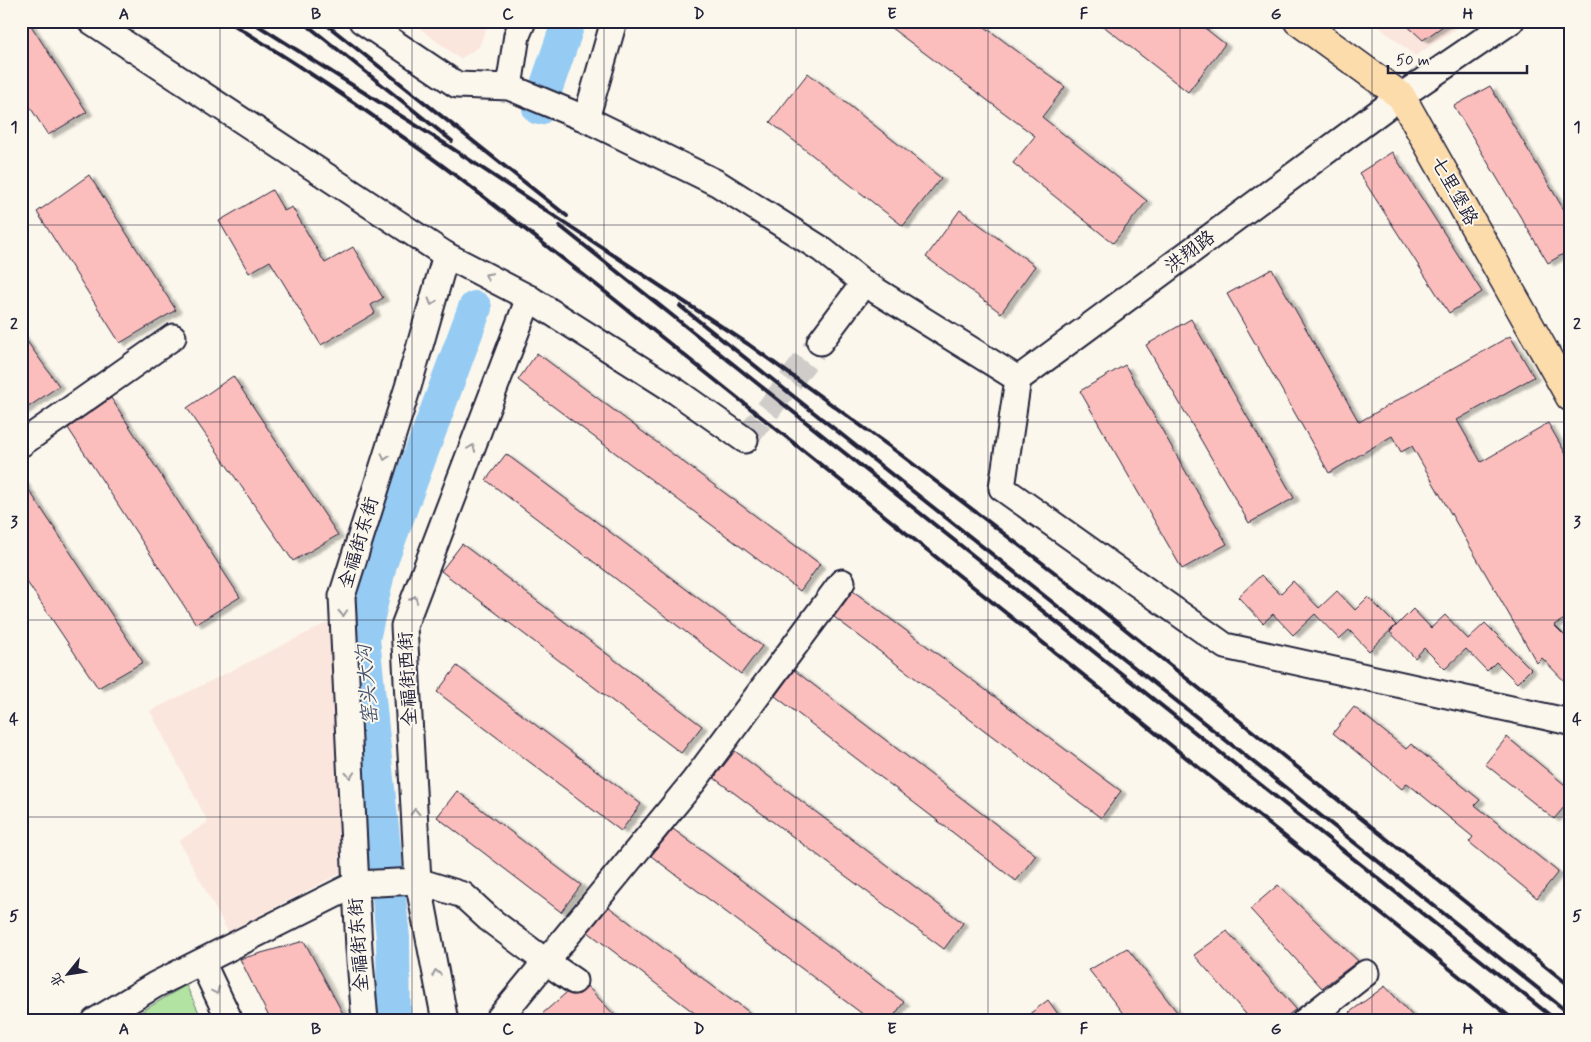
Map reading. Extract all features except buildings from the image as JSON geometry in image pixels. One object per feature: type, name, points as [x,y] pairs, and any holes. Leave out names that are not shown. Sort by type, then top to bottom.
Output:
[{"type":"main road","name":"七里堡路","points":[[1298,21],[1401,96],[1570,398]]},
{"type":"street","points":[[91,21],[446,255],[529,298],[677,392],[745,440]]},
{"type":"street","points":[[362,21],[457,85],[509,87],[586,119],[717,183],[821,249],[864,283],[1018,379],[1002,488],[1225,646],[1570,722]]},
{"type":"street","points":[[509,87],[518,35],[523,21]]},
{"type":"street","points":[[586,119],[614,21]]},
{"type":"street","name":"洪翔路","points":[[1018,379],[1401,96],[1511,21]]},
{"type":"street","name":"全福街东街","points":[[365,1021],[356,884],[342,596],[408,387],[446,255]]},
{"type":"street","points":[[820,342],[864,283]]},
{"type":"street","name":"全福街西街","points":[[445,1021],[418,881],[404,626],[529,298]]},
{"type":"street","points":[[21,444],[173,337]]},
{"type":"street","points":[[497,1021],[694,780],[842,582]]},
{"type":"street","points":[[95,1021],[155,985],[356,884],[418,881],[463,895],[490,919],[574,981]]},
{"type":"street","points":[[202,962],[230,1021]]},
{"type":"street","points":[[1305,1021],[1366,973]]},
{"type":"shaded area","points":[[410,21],[489,21],[479,47],[460,59]]},
{"type":"shaded area","points":[[1372,21],[1468,21],[1415,56]]},
{"type":"shaded area","points":[[333,620],[341,873],[228,932],[179,841],[208,822],[150,711]]},
{"type":"green space","points":[[186,985],[203,1021],[126,1021]]},
{"type":"waterway","name":"窑头大沟","points":[[539,108],[569,21]]},
{"type":"waterway","name":"窑头大沟","points":[[394,1021],[393,938],[363,639],[380,564],[475,308]]},
{"type":"tunnel","points":[[745,440],[820,342]]},
{"type":"railway","points":[[228,21],[348,99],[414,145],[494,205],[1515,1021]]},
{"type":"railway","points":[[251,21],[447,145],[748,344],[900,454],[1054,572],[1570,986]]},
{"type":"railway","points":[[302,21],[452,141]]},
{"type":"railway","points":[[322,21],[567,216]]},
{"type":"railway","points":[[560,226],[1557,1021]]},
{"type":"railway","points":[[680,306],[1570,1014]]}]
